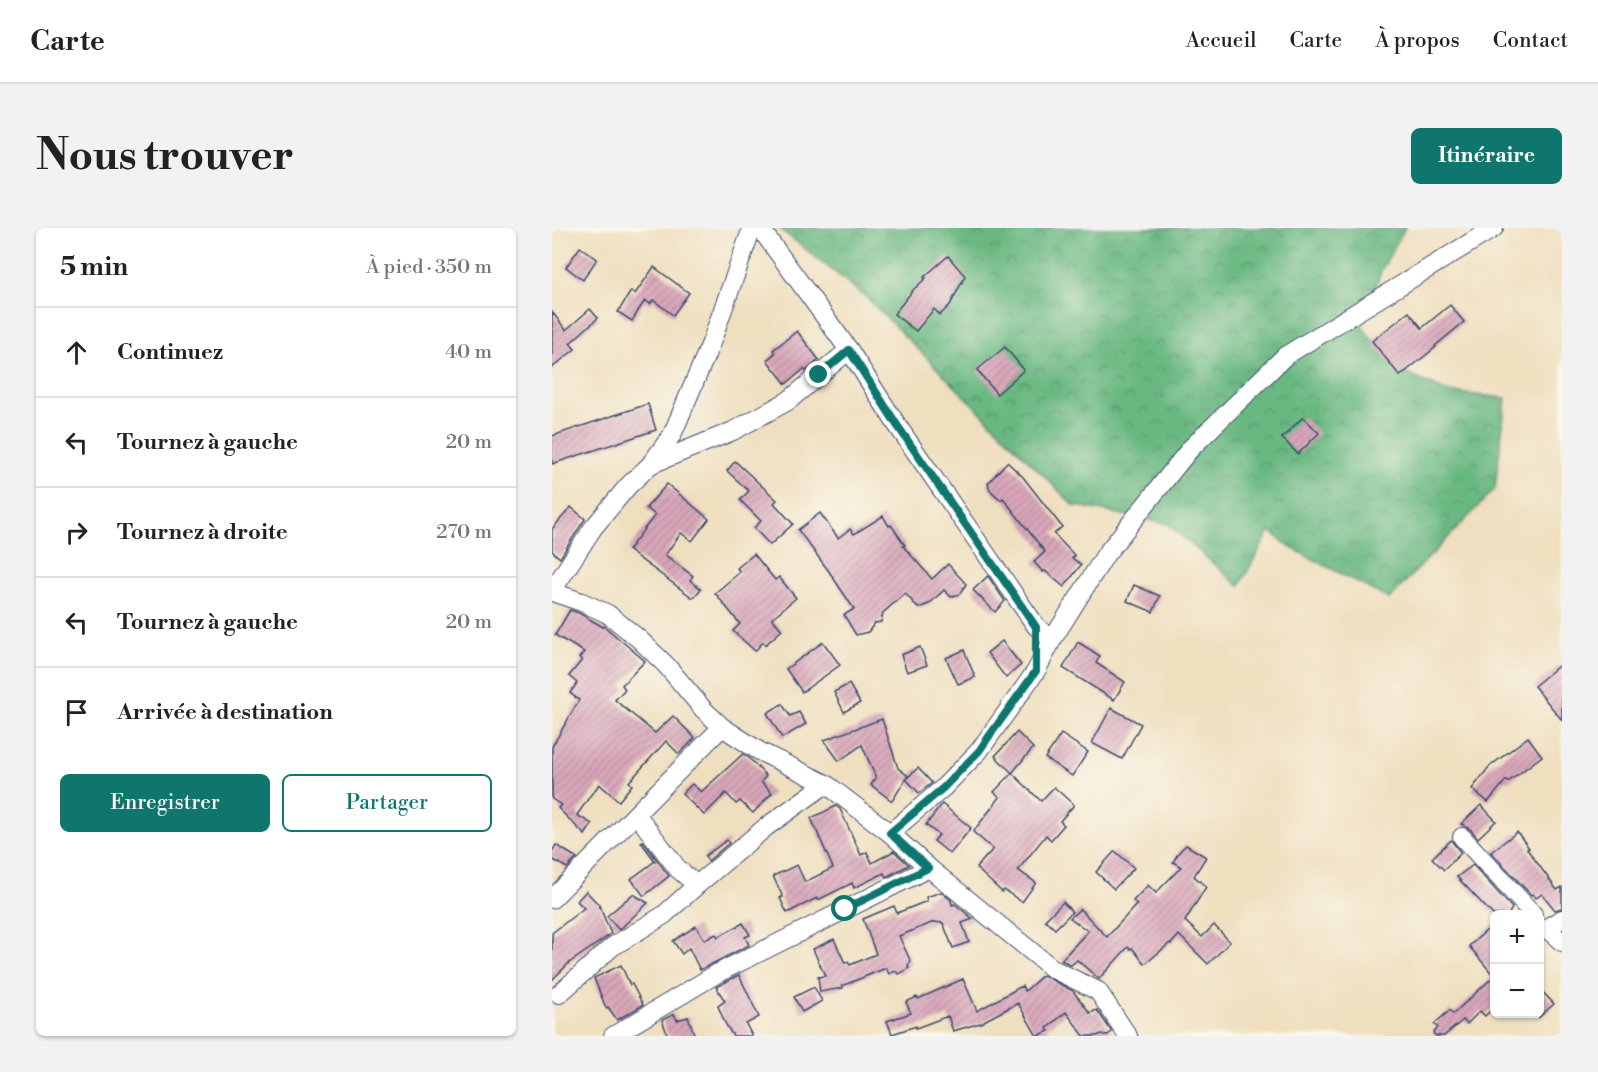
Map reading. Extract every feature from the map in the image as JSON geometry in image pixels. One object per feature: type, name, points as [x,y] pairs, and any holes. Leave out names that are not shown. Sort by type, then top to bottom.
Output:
[{"type":"street","points":[[753,228],[711,343],[672,435],[650,465],[627,486],[592,528],[552,592],[608,614],[666,665],[703,709],[722,727],[759,751],[826,784],[890,833],[928,868],[1053,969],[1098,991],[1128,1036]]},
{"type":"street","points":[[760,228],[849,350],[897,425],[1036,627],[1052,640]]},
{"type":"street","points":[[890,833],[943,788],[979,751],[1036,671],[1052,640],[1106,554],[1190,449],[1285,356],[1494,228]]},
{"type":"street","points":[[650,465],[732,431],[788,401],[849,350]]},
{"type":"street","points":[[1036,627],[1036,671]]},
{"type":"street","points":[[552,899],[722,727]]},
{"type":"street","points":[[559,994],[612,947],[664,915],[766,827],[826,784]]},
{"type":"street","points":[[637,814],[678,870],[697,885]]},
{"type":"street","points":[[1462,837],[1528,910]]},
{"type":"street","points":[[613,1036],[718,973],[928,868]]},
{"type":"street","points":[[1544,925],[1562,919]]},
{"type":"street","points":[[1544,926],[1562,942]]},
{"type":"green space","points":[[779,228],[1405,228],[1381,271],[1362,327],[1396,369],[1448,392],[1506,398],[1495,489],[1389,599],[1290,547],[1270,531],[1239,586],[1168,524],[1073,505],[867,298]]},
{"type":"building","points":[[580,247],[597,259],[583,280],[566,267]]},
{"type":"building","points":[[948,256],[965,276],[950,305],[940,315],[934,309],[916,331],[894,314],[926,278],[924,277]]},
{"type":"building","points":[[654,267],[689,293],[673,315],[653,300],[650,304],[645,300],[632,321],[618,312],[631,291],[635,294]]},
{"type":"building","points":[[1450,305],[1464,322],[1400,376],[1372,341],[1409,312],[1422,328]]},
{"type":"building","points":[[590,309],[598,318],[570,343],[575,349],[552,368],[552,312],[566,330]]},
{"type":"building","points":[[797,331],[819,360],[786,384],[767,360],[775,353],[773,350]]},
{"type":"building","points":[[1005,347],[1024,370],[997,394],[977,370]]},
{"type":"building","points":[[648,404],[656,430],[552,464],[552,436]]},
{"type":"building","points":[[1303,417],[1319,433],[1298,454],[1282,438]]},
{"type":"building","points":[[735,461],[777,500],[774,503],[793,524],[770,545],[754,528],[761,521],[740,500],[749,491],[727,471]]},
{"type":"building","points":[[1007,462],[1023,477],[1062,527],[1054,534],[1075,556],[1072,558],[1081,565],[1064,587],[1045,571],[1043,572],[1034,562],[1045,552],[1003,498],[1001,500],[990,490],[988,483]]},
{"type":"building","points":[[667,484],[709,519],[692,541],[681,533],[665,555],[693,576],[690,580],[701,589],[693,598],[628,550],[655,515],[646,508]]},
{"type":"building","points":[[571,507],[585,519],[560,558],[552,551],[552,529]]},
{"type":"building","points":[[820,513],[838,538],[850,529],[854,534],[883,516],[905,545],[903,546],[932,579],[948,564],[966,584],[960,594],[951,597],[944,590],[929,604],[918,608],[905,593],[883,613],[881,622],[875,623],[868,632],[856,635],[844,615],[854,609],[798,530]]},
{"type":"building","points":[[754,554],[775,580],[779,577],[796,598],[772,618],[782,630],[765,645],[763,642],[755,651],[733,631],[740,624],[715,593],[740,572],[737,568]]},
{"type":"building","points":[[988,576],[1005,601],[995,612],[973,590]]},
{"type":"building","points":[[1134,585],[1160,596],[1153,612],[1127,601]]},
{"type":"building","points":[[570,610],[604,626],[645,661],[622,685],[625,689],[615,700],[655,733],[673,716],[695,738],[679,754],[666,741],[629,782],[632,785],[619,801],[599,784],[577,815],[592,824],[585,835],[558,808],[561,805],[552,799],[552,747],[579,700],[570,693],[577,683],[569,676],[582,660],[579,658],[584,652],[555,635]]},
{"type":"building","points":[[1002,641],[1021,665],[1006,678],[987,653]]},
{"type":"building","points":[[823,642],[840,665],[802,692],[786,669]]},
{"type":"building","points":[[1078,642],[1100,656],[1096,663],[1125,682],[1114,700],[1063,668]]},
{"type":"building","points":[[920,647],[927,665],[907,672],[901,655]]},
{"type":"building","points":[[964,650],[975,677],[958,684],[946,658]]},
{"type":"building","points":[[1562,663],[1562,720],[1534,686]]},
{"type":"building","points":[[849,684],[860,703],[844,712],[834,692]]},
{"type":"building","points":[[782,704],[790,716],[799,712],[806,724],[782,738],[767,713]]},
{"type":"building","points":[[1111,708],[1141,724],[1122,759],[1092,743]]},
{"type":"building","points":[[882,719],[898,768],[908,776],[892,801],[871,785],[876,778],[862,745],[839,761],[824,740]]},
{"type":"building","points":[[1017,732],[1033,748],[1012,773],[995,756]]},
{"type":"building","points":[[1061,734],[1088,752],[1072,776],[1045,758]]},
{"type":"building","points":[[1528,737],[1542,756],[1508,782],[1506,780],[1488,802],[1472,789],[1489,767]]},
{"type":"building","points":[[743,754],[766,776],[761,782],[772,793],[753,813],[740,801],[736,804],[726,793],[704,815],[682,794],[692,784],[701,792]]},
{"type":"building","points":[[918,768],[932,783],[919,793],[906,779]]},
{"type":"building","points":[[1012,773],[1041,801],[1054,787],[1074,805],[1060,821],[1064,825],[1051,840],[1046,835],[1018,870],[1036,883],[1022,902],[1004,890],[1002,892],[976,868],[993,849],[973,832],[1000,797],[994,792]]},
{"type":"building","points":[[942,804],[971,828],[950,854],[934,841],[939,835],[926,825]]},
{"type":"building","points":[[1481,805],[1496,821],[1478,838],[1470,829],[1461,824]]},
{"type":"building","points":[[836,806],[840,809],[861,855],[867,852],[872,863],[894,851],[909,865],[886,877],[884,873],[854,888],[852,883],[787,913],[780,898],[783,897],[773,876],[797,865],[805,882],[833,868],[811,818]]},
{"type":"building","points":[[1517,832],[1557,890],[1562,887],[1562,908],[1555,910],[1542,894],[1536,898],[1533,894],[1531,895],[1491,852]]},
{"type":"building","points":[[727,840],[729,843],[708,861],[705,856]]},
{"type":"building","points":[[1451,840],[1461,853],[1444,870],[1432,858]]},
{"type":"building","points":[[643,841],[669,876],[644,896],[631,879],[655,861],[641,842]]},
{"type":"building","points":[[556,845],[577,858],[567,868],[552,859],[552,852]]},
{"type":"building","points":[[1186,845],[1206,857],[1194,876],[1206,887],[1185,921],[1202,937],[1214,925],[1230,942],[1208,964],[1179,935],[1145,964],[1132,948],[1128,947],[1099,979],[1077,960],[1071,965],[1061,960],[1088,931],[1070,918],[1080,909],[1107,937],[1137,904],[1133,901],[1148,885],[1156,893],[1181,867],[1173,862]]},
{"type":"building","points":[[1115,851],[1134,868],[1114,889],[1096,872]]},
{"type":"building","points":[[1473,865],[1512,908],[1511,910],[1490,910],[1490,912],[1457,877]]},
{"type":"building","points":[[586,891],[599,905],[611,934],[569,963],[552,980],[552,933],[584,908],[577,901]]},
{"type":"building","points":[[941,892],[951,900],[952,905],[955,904],[973,919],[962,923],[969,942],[953,948],[943,923],[934,922],[899,936],[911,962],[908,965],[909,968],[899,974],[895,971],[889,974],[886,968],[842,986],[843,988],[820,992],[818,977],[825,976],[813,949],[834,939],[845,963],[848,962],[850,965],[876,954],[863,919],[894,906],[897,913],[927,901],[926,897]]},
{"type":"building","points":[[633,894],[648,903],[619,930],[607,916]]},
{"type":"building","points":[[1063,902],[1072,912],[1055,929],[1045,920]]},
{"type":"building","points":[[743,923],[750,935],[745,937],[749,945],[700,970],[689,948],[682,954],[673,941],[696,926],[705,940],[716,934],[718,937]]},
{"type":"building","points":[[1490,928],[1490,971],[1469,946]]},
{"type":"building","points":[[621,965],[643,1005],[617,1020],[608,1007],[606,1008],[594,978]]},
{"type":"building","points":[[739,975],[759,1017],[746,1024],[752,1036],[733,1036],[718,1006],[725,1001],[716,987]]},
{"type":"building","points":[[1043,975],[1073,991],[1090,1013],[1097,1010],[1112,1032],[1106,1036],[1101,1034],[1084,1036],[1066,1012],[1047,1028],[1049,1031],[1037,1036],[1018,1003],[984,1022],[953,1031],[948,1016],[892,1034],[887,1021],[911,1013],[906,1002],[963,979],[977,1011],[1022,986],[1025,991]]},
{"type":"building","points":[[1490,980],[1490,1011],[1485,1016],[1480,1011],[1467,1024],[1463,1020],[1444,1036],[1436,1036],[1433,1033],[1438,1028],[1434,1024],[1450,1010],[1453,1014]]},
{"type":"building","points":[[814,987],[822,1001],[802,1012],[794,997]]},
{"type":"building","points":[[1544,993],[1554,1004],[1544,1013]]},
{"type":"building","points":[[674,1014],[677,1020],[688,1017],[695,1036],[668,1036],[662,1020]]},
{"type":"route","points":[[819,375],[849,350],[897,425],[1036,627],[1036,671],[979,751],[943,788],[890,833],[928,868],[845,909]]}]
